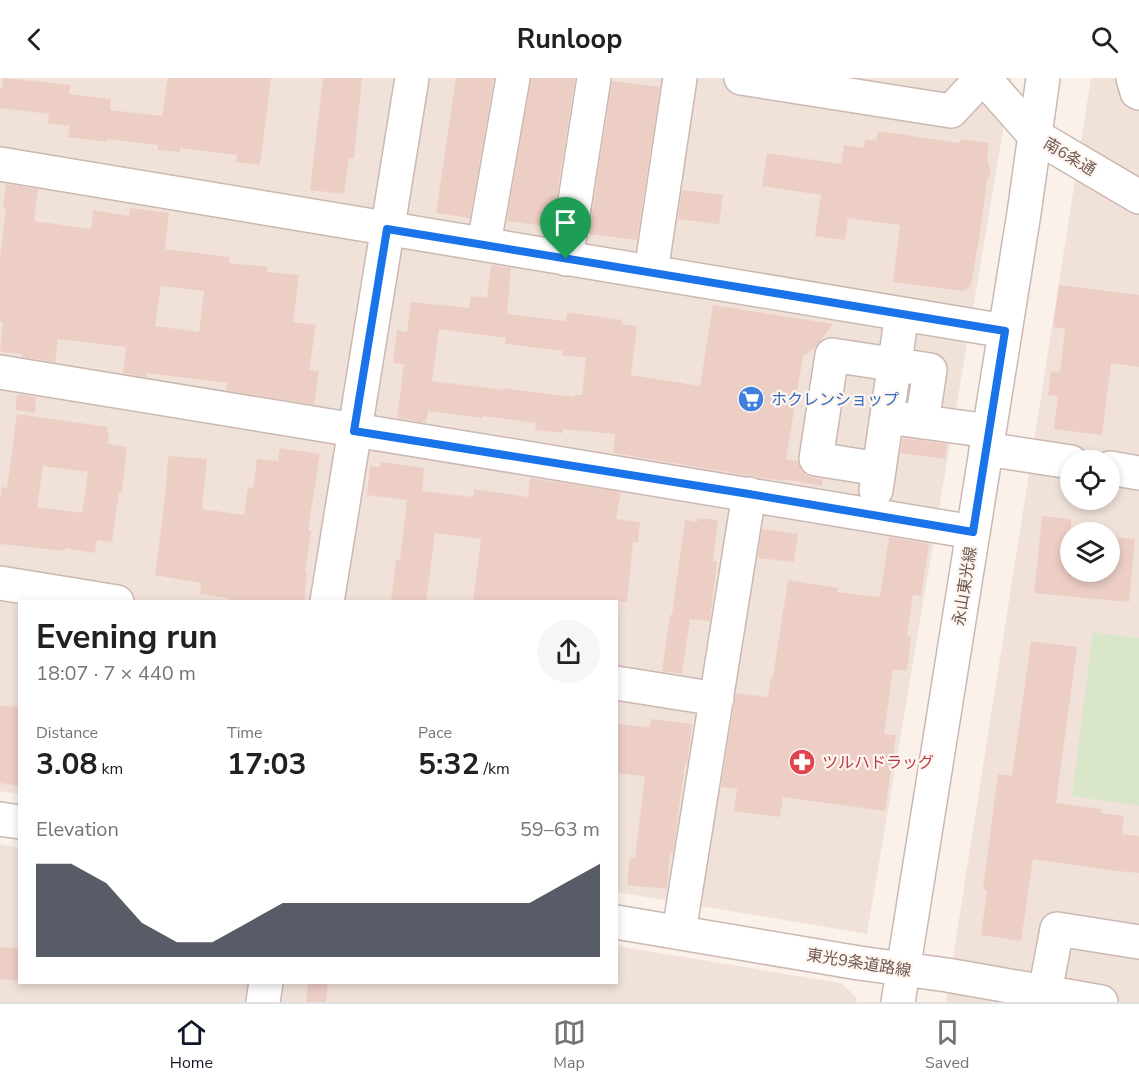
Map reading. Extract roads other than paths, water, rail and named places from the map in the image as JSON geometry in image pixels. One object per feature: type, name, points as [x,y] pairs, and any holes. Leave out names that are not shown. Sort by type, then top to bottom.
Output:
[{"type":"street","points":[[327,600],[412,78]]},
{"type":"street","points":[[484,244],[513,78]]},
{"type":"street","points":[[566,259],[594,78]]},
{"type":"street","points":[[651,272],[680,78]]},
{"type":"street","points":[[752,79],[951,111],[983,78]]},
{"type":"street","name":"南6条通","points":[[983,78],[1034,135],[1139,197]]},
{"type":"street","name":"永山東光線","points":[[898,1002],[1024,213],[1043,78]]},
{"type":"street","points":[[1133,78],[1139,93]]},
{"type":"street","points":[[0,164],[1005,331]]},
{"type":"street","points":[[872,515],[902,314]]},
{"type":"street","points":[[879,469],[816,459],[832,355],[930,370],[922,422]]},
{"type":"street","points":[[0,372],[973,532]]},
{"type":"street","points":[[887,416],[922,422],[1060,459]]},
{"type":"street","points":[[1120,470],[1139,473]]},
{"type":"street","points":[[680,932],[749,494]]},
{"type":"street","points":[[0,583],[105,600]]},
{"type":"street","points":[[618,683],[717,699]]},
{"type":"street","points":[[0,819],[18,822]]},
{"type":"street","name":"東光9条道路線","points":[[618,922],[1101,1002]]},
{"type":"street","points":[[1045,992],[1057,929],[1139,942]]},
{"type":"street","points":[[263,1002],[266,984]]},
{"type":"place","name":"ホクレンショップ","points":[[751,399]]},
{"type":"place","name":"ツルハドラッグ","points":[[802,762]]}]
